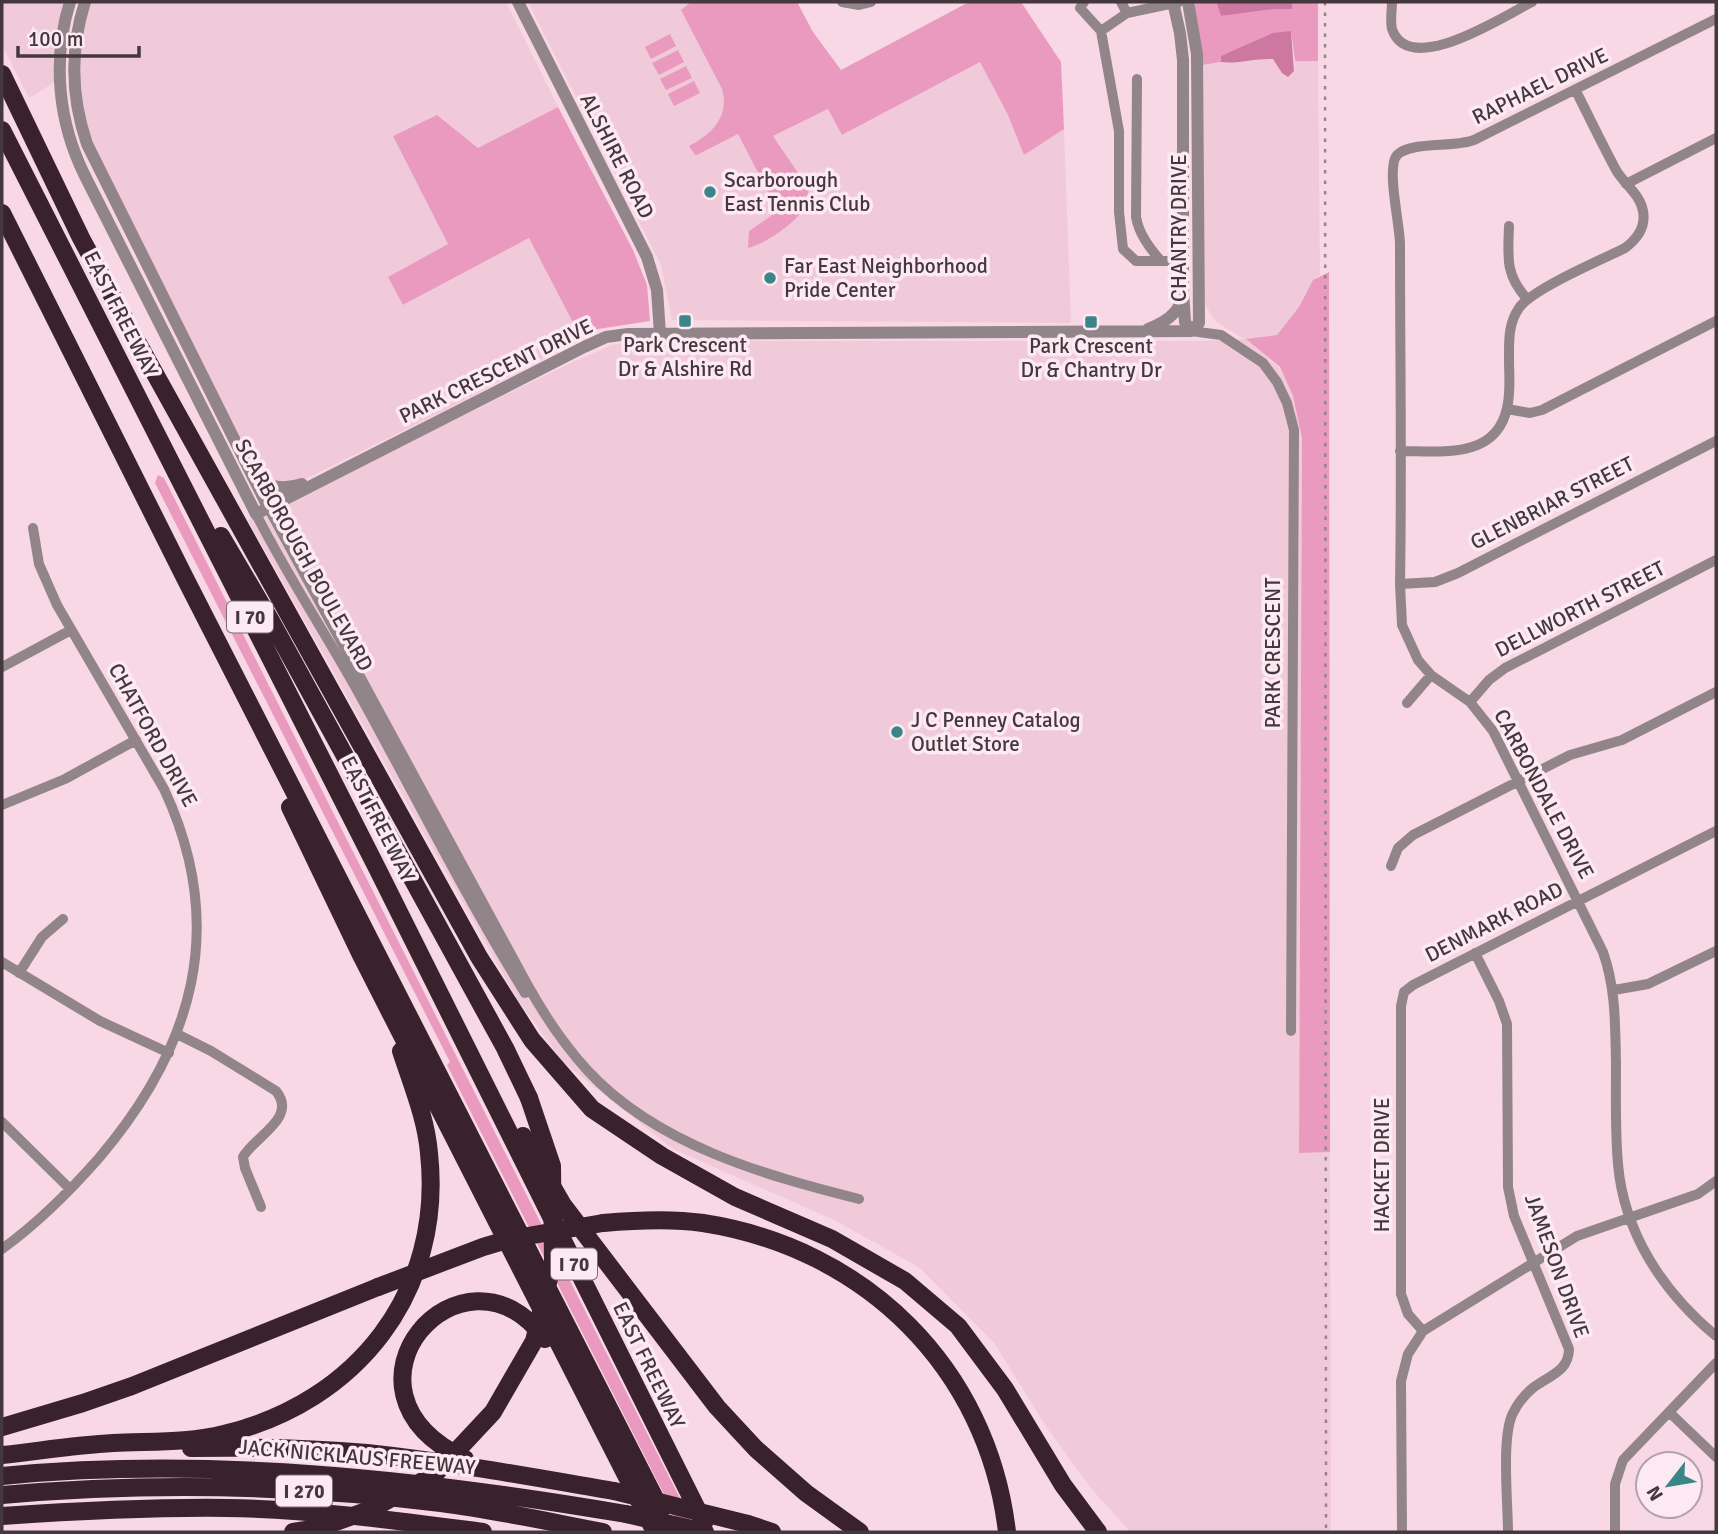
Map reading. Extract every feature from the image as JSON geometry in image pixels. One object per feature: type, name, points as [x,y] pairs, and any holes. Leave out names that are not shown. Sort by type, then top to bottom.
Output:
[{"type":"highway","points":[[2,74],[81,238],[479,957],[533,1041],[592,1109],[662,1156],[735,1197],[832,1239],[905,1281],[958,1326],[1005,1389],[1063,1485],[1098,1532]]},
{"type":"highway","name":"EAST FREEWAY","points":[[2,130],[441,994],[707,1532]]},
{"type":"highway","name":"I 70","points":[[2,213],[185,578],[672,1532]]},
{"type":"highway","points":[[170,461],[197,494],[271,621],[505,1048],[529,1098],[552,1166],[553,1262],[534,1342],[493,1412],[435,1474],[372,1508],[319,1528],[293,1532]]},
{"type":"highway","points":[[223,496],[322,695],[437,906],[453,954]]},
{"type":"highway","points":[[185,578],[362,957],[655,1532]]},
{"type":"highway","points":[[2,1455],[93,1444],[221,1435],[281,1416],[309,1401],[337,1381],[379,1339],[408,1290],[423,1246],[431,1197],[427,1133],[401,1051],[362,957]]},
{"type":"highway","points":[[441,994],[563,1205],[680,1359],[756,1449],[806,1493],[860,1532]]},
{"type":"highway","points":[[735,1197],[821,1260]]},
{"type":"highway","points":[[2,1427],[120,1390],[378,1287],[497,1243],[540,1232],[603,1223],[651,1220],[701,1223],[755,1234],[788,1245],[848,1275],[890,1306],[927,1345],[969,1407],[990,1458],[1007,1532]]},
{"type":"highway","points":[[509,1473],[473,1462],[437,1444],[421,1428],[410,1410],[403,1389],[405,1357],[413,1340],[432,1318],[450,1308],[475,1301],[500,1304],[520,1313],[541,1333],[591,1408]]},
{"type":"highway","points":[[65,1449],[227,1448],[332,1451],[438,1462],[614,1491],[772,1532]]},
{"type":"highway","name":"JACK NICKLAUS FREEWAY","points":[[2,1476],[162,1468],[298,1472],[453,1487],[626,1514],[707,1532]]},
{"type":"highway","name":"JACK NICKLAUS FREEWAY","points":[[2,1495],[148,1488],[301,1490],[453,1505],[603,1532]]},
{"type":"highway","points":[[2,1516],[96,1510],[229,1508],[374,1517],[483,1532]]},
{"type":"street","name":"SCARBOROUGH BOULEVARD","points":[[70,2],[61,41],[60,82],[63,112],[76,158],[270,542],[326,634],[506,964],[549,1031],[567,1053],[577,1058]]},
{"type":"street","name":"SCARBOROUGH BOULEVARD","points":[[85,2],[77,33],[74,68],[77,108],[87,145],[268,507],[527,984],[577,1058],[613,1094],[684,1141],[756,1170],[859,1199]]},
{"type":"street","name":"ALSHIRE ROAD","points":[[518,2],[650,265],[658,296],[660,334]]},
{"type":"street","points":[[842,2],[859,5],[871,2]]},
{"type":"street","points":[[1084,2],[1080,8],[1101,31],[1119,131],[1121,244],[1126,254],[1136,261],[1183,261]]},
{"type":"street","points":[[1121,2],[1127,12]]},
{"type":"street","name":"CHANTRY DRIVE","points":[[1173,2],[1183,60],[1183,291],[1185,322],[1191,331],[1199,323],[1198,106],[1197,54],[1188,2]]},
{"type":"street","points":[[1101,31],[1127,12],[1179,2]]},
{"type":"street","points":[[1392,2],[1391,24],[1400,41],[1409,46],[1423,48],[1444,46],[1532,2]]},
{"type":"street","name":"RAPHAEL DRIVE","points":[[1393,179],[1395,157],[1406,149],[1465,143],[1576,91],[1716,19]]},
{"type":"street","points":[[1137,79],[1136,217],[1147,244],[1160,260]]},
{"type":"street","points":[[1400,451],[1457,451],[1476,447],[1496,430],[1507,409],[1509,333],[1515,314],[1527,299],[1625,248],[1637,238],[1643,224],[1643,208],[1618,173],[1576,91]]},
{"type":"street","points":[[1626,184],[1716,138]]},
{"type":"street","name":"CARBONDALE DRIVE","points":[[1393,179],[1400,230],[1400,584],[1405,636],[1431,675],[1470,702],[1493,731],[1603,952],[1614,990],[1618,1166],[1630,1217],[1647,1256],[1664,1283],[1684,1307],[1716,1336]]},
{"type":"street","points":[[1509,226],[1510,272],[1527,299]]},
{"type":"street","points":[[1144,331],[1174,313],[1180,306],[1183,291]]},
{"type":"street","points":[[1507,409],[1530,413],[1542,410],[1716,321]]},
{"type":"street","name":"PARK CRESCENT DRIVE","points":[[256,514],[595,341],[621,334],[1191,331]]},
{"type":"street","name":"PARK CRESCENT","points":[[1191,331],[1221,335],[1263,363],[1277,382],[1287,403],[1294,430],[1291,1031]]},
{"type":"street","name":"GLENBRIAR STREET","points":[[1400,584],[1435,582],[1458,573],[1716,441]]},
{"type":"street","points":[[251,472],[265,484],[285,488],[336,473]]},
{"type":"street","name":"CHATFORD DRIVE","points":[[2,1249],[70,1189],[134,1113],[177,1034],[191,986],[196,945],[195,885],[184,837],[174,810],[47,585],[39,564],[33,528]]},
{"type":"street","name":"DELLWORTH STREET","points":[[1470,702],[1489,680],[1505,668],[1716,560]]},
{"type":"street","points":[[2,667],[71,630]]},
{"type":"street","points":[[1407,703],[1431,675]]},
{"type":"street","points":[[1391,866],[1398,848],[1413,835],[1570,755],[1622,740],[1716,692]]},
{"type":"street","points":[[2,805],[65,779],[136,740]]},
{"type":"street","name":"DENMARK ROAD","points":[[1404,992],[1716,831]]},
{"type":"street","points":[[19,973],[42,936],[63,919]]},
{"type":"street","points":[[1614,990],[1648,985],[1716,951]]},
{"type":"street","name":"JAMESON DRIVE","points":[[1475,953],[1499,1001],[1507,1024],[1508,1187],[1514,1216],[1569,1354],[1562,1369],[1531,1390],[1519,1403],[1511,1418],[1508,1436],[1508,1532]]},
{"type":"street","points":[[2,962],[100,1021],[169,1053]]},
{"type":"street","name":"HACKET DRIVE","points":[[1404,992],[1401,1006],[1401,1294],[1408,1314],[1423,1331]]},
{"type":"street","points":[[177,1034],[211,1051],[276,1091],[282,1098],[283,1108],[279,1119],[243,1157],[261,1207]]},
{"type":"street","points":[[2,1122],[70,1189]]},
{"type":"street","points":[[1402,1532],[1401,1381],[1408,1354],[1423,1331],[1577,1236],[1698,1194],[1716,1181]]},
{"type":"street","points":[[1615,1532],[1615,1484],[1619,1468],[1628,1454],[1716,1363]]},
{"type":"street","points":[[1669,1412],[1716,1457]]},
{"type":"shaded area","points":[[2,2],[63,2],[55,82],[29,98],[2,45]]},
{"type":"shaded area","points":[[91,2],[506,2],[558,107],[478,148],[437,115],[394,136],[449,244],[388,277],[404,305],[529,238],[581,338],[449,408],[269,497],[90,141],[80,98],[80,39]]},
{"type":"shaded area","points":[[528,2],[691,2],[682,10],[722,89],[726,103],[715,128],[689,146],[700,154],[738,134],[774,204],[771,216],[749,231],[749,247],[784,228],[783,149],[772,136],[829,109],[843,135],[980,62],[1008,115],[1024,154],[1064,129],[1071,323],[672,320],[661,265]]},
{"type":"shaded area","points":[[691,2],[797,2],[813,32],[841,70],[969,2],[1021,2],[1061,62],[1064,129],[1024,155],[1008,115],[980,62],[842,135],[828,109],[773,136],[809,189],[803,209],[792,222],[770,238],[748,248],[749,231],[771,216],[774,204],[738,134],[695,155],[689,146],[712,130],[721,116],[724,98],[722,89],[681,10]]},
{"type":"shaded area","points":[[1194,2],[1216,2],[1221,16],[1291,9],[1292,2],[1318,2],[1318,61],[1295,61],[1291,31],[1221,56],[1221,62],[1202,65]]},
{"type":"shaded area","points":[[1216,2],[1292,2],[1292,9],[1221,16]]},
{"type":"shaded area","points":[[1291,31],[1294,71],[1288,77],[1273,59],[1221,62],[1221,56],[1273,33]]},
{"type":"shaded area","points":[[670,34],[676,46],[651,59],[645,47]]},
{"type":"shaded area","points":[[678,50],[684,62],[659,75],[652,63]]},
{"type":"shaded area","points":[[1253,58],[1274,59],[1282,73],[1294,71],[1295,61],[1318,61],[1320,275],[1313,280],[1299,307],[1277,335],[1247,339],[1281,370],[1293,396],[1302,438],[1299,1153],[1330,1152],[1331,1532],[1130,1532],[1090,1487],[1047,1428],[995,1344],[920,1268],[836,1221],[673,1149],[563,1062],[517,999],[248,520],[612,345],[640,341],[1244,339],[1216,322],[1204,303],[1202,65]]},
{"type":"shaded area","points":[[686,66],[692,78],[666,90],[660,79]]},
{"type":"shaded area","points":[[694,81],[700,93],[674,106],[668,94]]},
{"type":"shaded area","points":[[558,107],[633,250],[647,285],[650,321],[598,329],[581,338],[529,238],[403,305],[388,277],[448,244],[393,136],[437,115],[478,148]]},
{"type":"shaded area","points":[[1329,272],[1330,1152],[1299,1153],[1302,438],[1293,396],[1280,367],[1246,339],[1277,335],[1299,307],[1313,280]]},
{"type":"shaded area","points":[[158,475],[164,478],[697,1532],[683,1532],[447,1065],[450,1062],[155,483]]},
{"type":"railway","points":[[1325,2],[1326,1532]]},
{"type":"place","name":"Scarborough East Tennis Club","points":[[710,192]]},
{"type":"place","name":"Far East Neighborhood Pride Center","points":[[770,278]]},
{"type":"place","name":"Park Crescent Dr & Alshire Rd","points":[[685,321]]},
{"type":"place","name":"Park Crescent Dr & Chantry Dr","points":[[1091,322]]},
{"type":"place","name":"J C Penney Catalog Outlet Store","points":[[897,732]]}]
